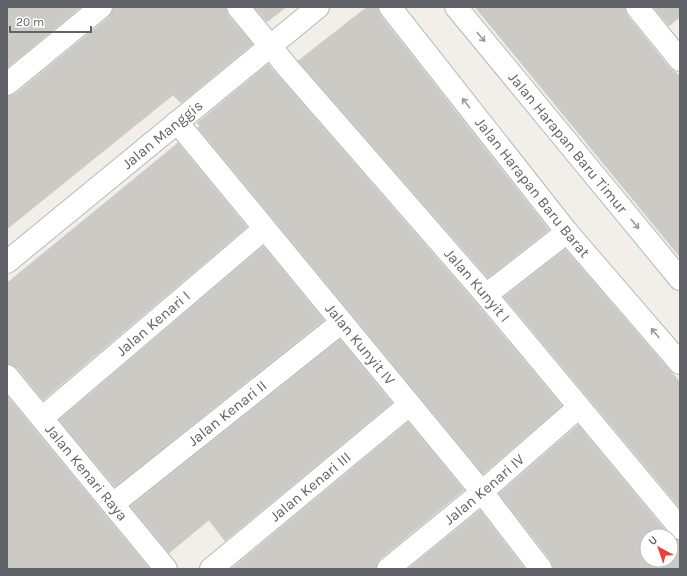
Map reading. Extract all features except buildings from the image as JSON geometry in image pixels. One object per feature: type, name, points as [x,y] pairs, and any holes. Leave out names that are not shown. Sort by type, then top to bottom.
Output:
[{"type":"street","points":[[7,84],[101,7]]},
{"type":"street","name":"Jalan Kunyit I","points":[[238,7],[269,46],[486,295],[679,526]]},
{"type":"street","name":"Jalan Manggis","points":[[7,262],[318,7]]},
{"type":"street","name":"Jalan Harapan Baru Barat","points":[[390,7],[568,232],[680,363]]},
{"type":"street","name":"Jalan Harapan Baru Timur","points":[[456,7],[680,279]]},
{"type":"street","points":[[637,7],[676,47]]},
{"type":"street","name":"Jalan Kunyit IV","points":[[177,122],[482,492],[541,569]]},
{"type":"street","name":"Jalan Kenari I","points":[[42,418],[264,228]]},
{"type":"street","points":[[486,295],[568,232]]},
{"type":"street","name":"Jalan Kenari II","points":[[113,504],[342,322]]},
{"type":"street","name":"Jalan Kenari Raya","points":[[7,376],[166,569]]},
{"type":"street","name":"Jalan Kenari III","points":[[211,569],[409,405]]},
{"type":"street","name":"Jalan Kenari IV","points":[[388,569],[482,492],[579,407]]}]
